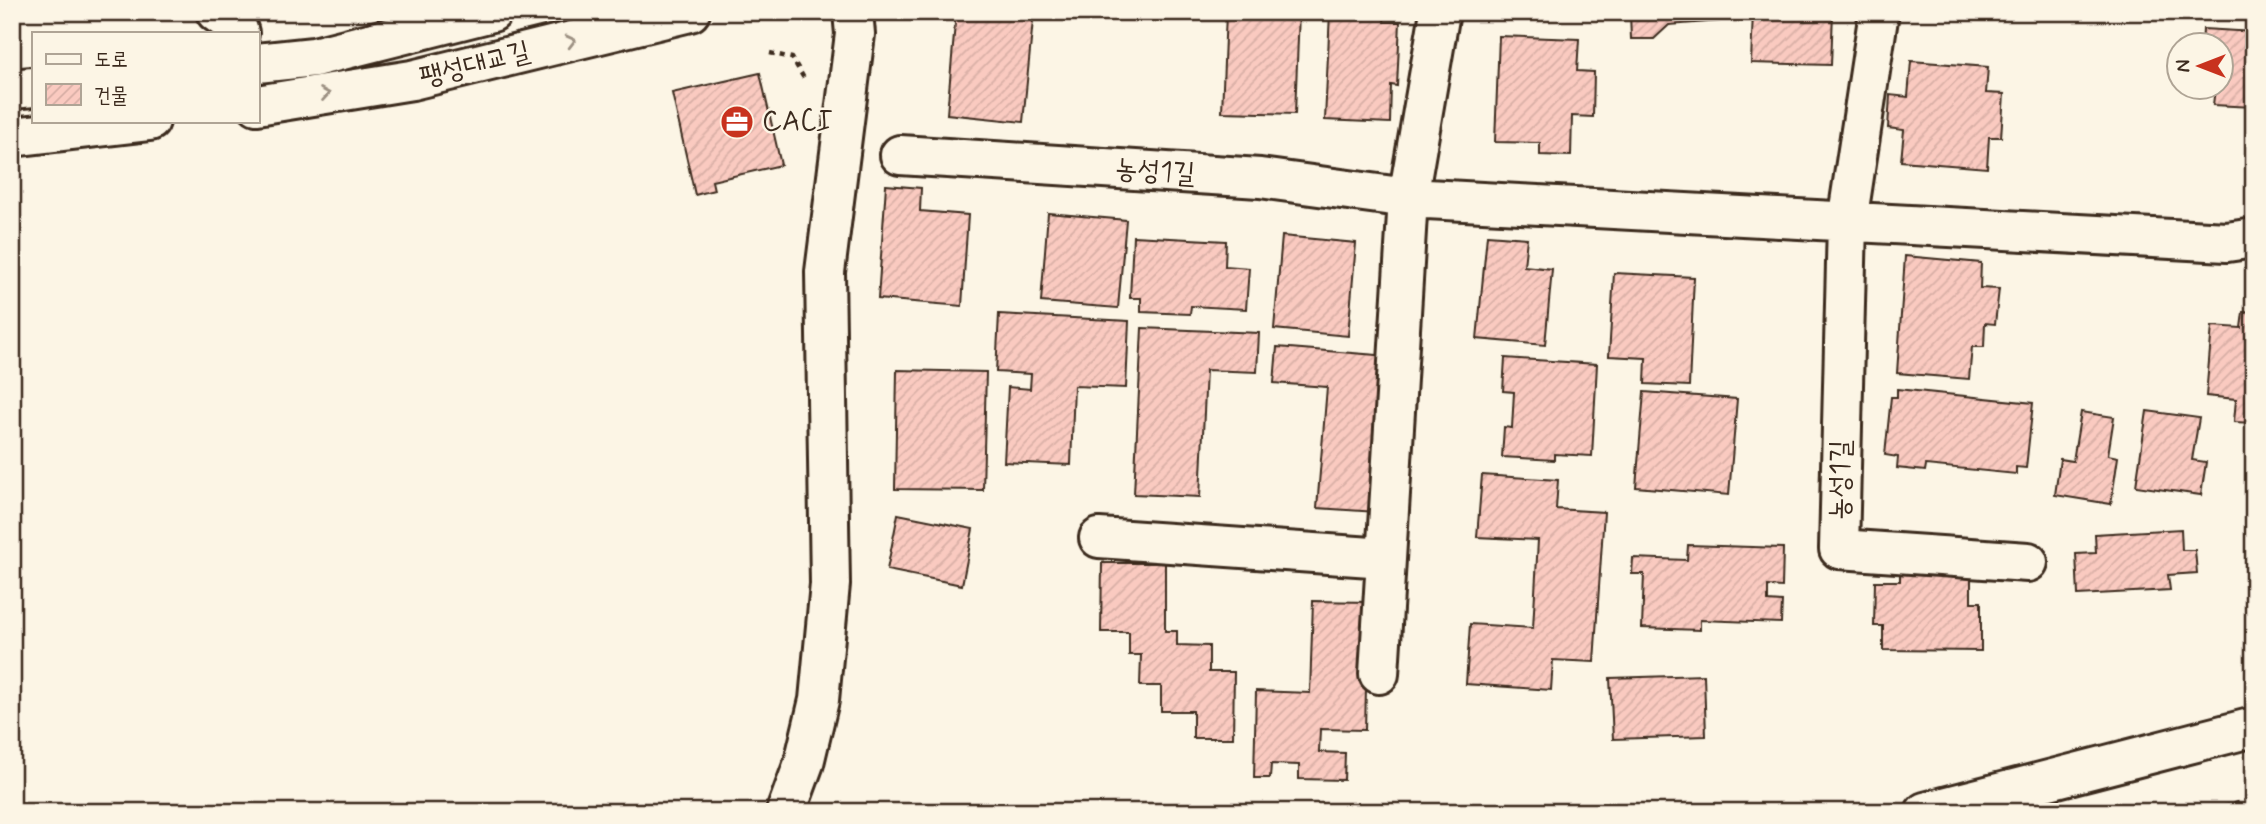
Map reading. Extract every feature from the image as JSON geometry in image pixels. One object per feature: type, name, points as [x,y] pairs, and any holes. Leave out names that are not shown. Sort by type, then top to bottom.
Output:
[{"type":"street","points":[[216,12],[237,27],[239,32]]},
{"type":"street","points":[[259,63],[314,57],[492,12]]},
{"type":"street","name":"팽성대교길","points":[[259,105],[412,80],[690,12]]},
{"type":"street","points":[[786,812],[804,763],[819,700],[830,584],[825,272],[855,34],[853,12]]},
{"type":"street","points":[[1379,674],[1408,198],[1440,12]]},
{"type":"street","name":"농성1길","points":[[1879,12],[1847,222],[1839,549],[2028,562]]},
{"type":"street","points":[[12,89],[32,87]]},
{"type":"street","points":[[12,137],[141,122]]},
{"type":"street","name":"농성1길","points":[[900,155],[1260,178],[1408,198],[2227,242],[2254,238]]},
{"type":"street","points":[[1099,538],[1386,558]]},
{"type":"street","points":[[1926,812],[2254,727]]},
{"type":"path","points":[[770,53],[792,58],[809,87]]},
{"type":"path","points":[[2205,812],[2254,799]]},
{"type":"building","points":[[956,12],[1033,20],[1023,122],[947,114]]},
{"type":"building","points":[[1226,12],[1299,12],[1295,114],[1222,112]]},
{"type":"building","points":[[1330,12],[1385,12],[1384,22],[1400,22],[1397,86],[1391,85],[1390,123],[1325,120]]},
{"type":"building","points":[[1630,12],[1733,12],[1733,20],[1669,25],[1654,39],[1631,39]]},
{"type":"building","points":[[1753,12],[1833,12],[1831,65],[1751,63]]},
{"type":"building","points":[[2203,29],[2254,32],[2254,107],[2213,105],[2213,102],[2234,102],[2234,32],[2203,32]]},
{"type":"building","points":[[1499,36],[1579,39],[1577,71],[1594,72],[1593,117],[1572,116],[1571,156],[1540,155],[1540,143],[1495,142]]},
{"type":"building","points":[[1911,61],[1988,67],[1986,93],[2004,94],[2001,137],[1989,137],[1987,168],[1901,161],[1904,130],[1888,128],[1890,95],[1908,97]]},
{"type":"building","points":[[760,73],[781,165],[712,181],[714,190],[695,195],[672,93]]},
{"type":"building","points":[[886,185],[921,188],[920,211],[968,215],[962,306],[878,299]]},
{"type":"building","points":[[1048,213],[1126,220],[1118,308],[1041,302]]},
{"type":"building","points":[[1487,235],[1527,238],[1524,266],[1552,269],[1545,345],[1477,339]]},
{"type":"building","points":[[1133,236],[1226,241],[1225,266],[1249,268],[1246,309],[1191,306],[1190,314],[1141,312],[1141,298],[1130,298]]},
{"type":"building","points":[[1282,236],[1356,243],[1348,336],[1274,329]]},
{"type":"building","points":[[1905,256],[1981,263],[1980,288],[1999,289],[1995,324],[1985,323],[1984,347],[1972,347],[1969,379],[1897,373]]},
{"type":"building","points":[[1614,273],[1694,277],[1689,386],[1645,384],[1646,358],[1609,356]]},
{"type":"building","points":[[2243,312],[2254,313],[2254,423],[2234,422],[2236,399],[2206,396],[2212,326],[2241,328]]},
{"type":"building","points":[[999,314],[1129,321],[1126,388],[1074,386],[1071,465],[1004,462],[1008,387],[1030,389],[1031,374],[996,372]]},
{"type":"building","points":[[1142,328],[1259,333],[1257,372],[1206,370],[1200,497],[1134,494]]},
{"type":"building","points":[[1277,347],[1389,356],[1377,512],[1317,508],[1327,387],[1274,383]]},
{"type":"building","points":[[1505,358],[1597,364],[1592,456],[1554,454],[1554,460],[1502,457],[1504,427],[1512,428],[1514,392],[1503,391]]},
{"type":"building","points":[[897,370],[986,372],[983,490],[895,489]]},
{"type":"building","points":[[1897,389],[2033,403],[2026,468],[2016,467],[2016,474],[1926,465],[1925,471],[1897,468],[1898,457],[1885,455],[1891,397],[1897,397]]},
{"type":"building","points":[[1644,392],[1737,399],[1729,495],[1636,487]]},
{"type":"building","points":[[2147,411],[2199,418],[2192,460],[2206,462],[2201,495],[2136,486]]},
{"type":"building","points":[[2081,412],[2114,417],[2108,455],[2118,457],[2111,504],[2055,495],[2060,459],[2073,461]]},
{"type":"building","points":[[1482,475],[1558,480],[1556,509],[1604,512],[1594,662],[1553,660],[1551,690],[1466,684],[1470,624],[1533,628],[1538,540],[1477,537]]},
{"type":"building","points":[[898,514],[973,529],[962,585],[887,570]]},
{"type":"building","points":[[2181,529],[2182,550],[2195,550],[2197,573],[2168,575],[2170,590],[2078,595],[2076,554],[2096,553],[2095,534]]},
{"type":"building","points":[[1688,545],[1783,548],[1782,587],[1768,586],[1768,601],[1782,602],[1781,623],[1700,620],[1700,630],[1642,628],[1644,574],[1632,574],[1633,558],[1687,560]]},
{"type":"building","points":[[1102,563],[1165,563],[1165,631],[1177,631],[1177,645],[1209,646],[1209,672],[1234,672],[1233,738],[1193,738],[1193,711],[1161,711],[1161,686],[1140,686],[1141,655],[1129,655],[1129,632],[1101,632]]},
{"type":"building","points":[[1900,572],[1971,572],[1971,602],[1981,602],[1981,651],[1883,650],[1883,626],[1874,626],[1875,581],[1900,581]]},
{"type":"building","points":[[1313,601],[1368,602],[1365,730],[1320,729],[1319,752],[1345,753],[1344,780],[1299,779],[1299,765],[1271,764],[1270,778],[1254,778],[1256,691],[1310,693]]},
{"type":"building","points":[[1704,675],[1706,736],[1613,739],[1610,678]]},
{"type":"place","name":"CACI","points":[[737,122]]}]
